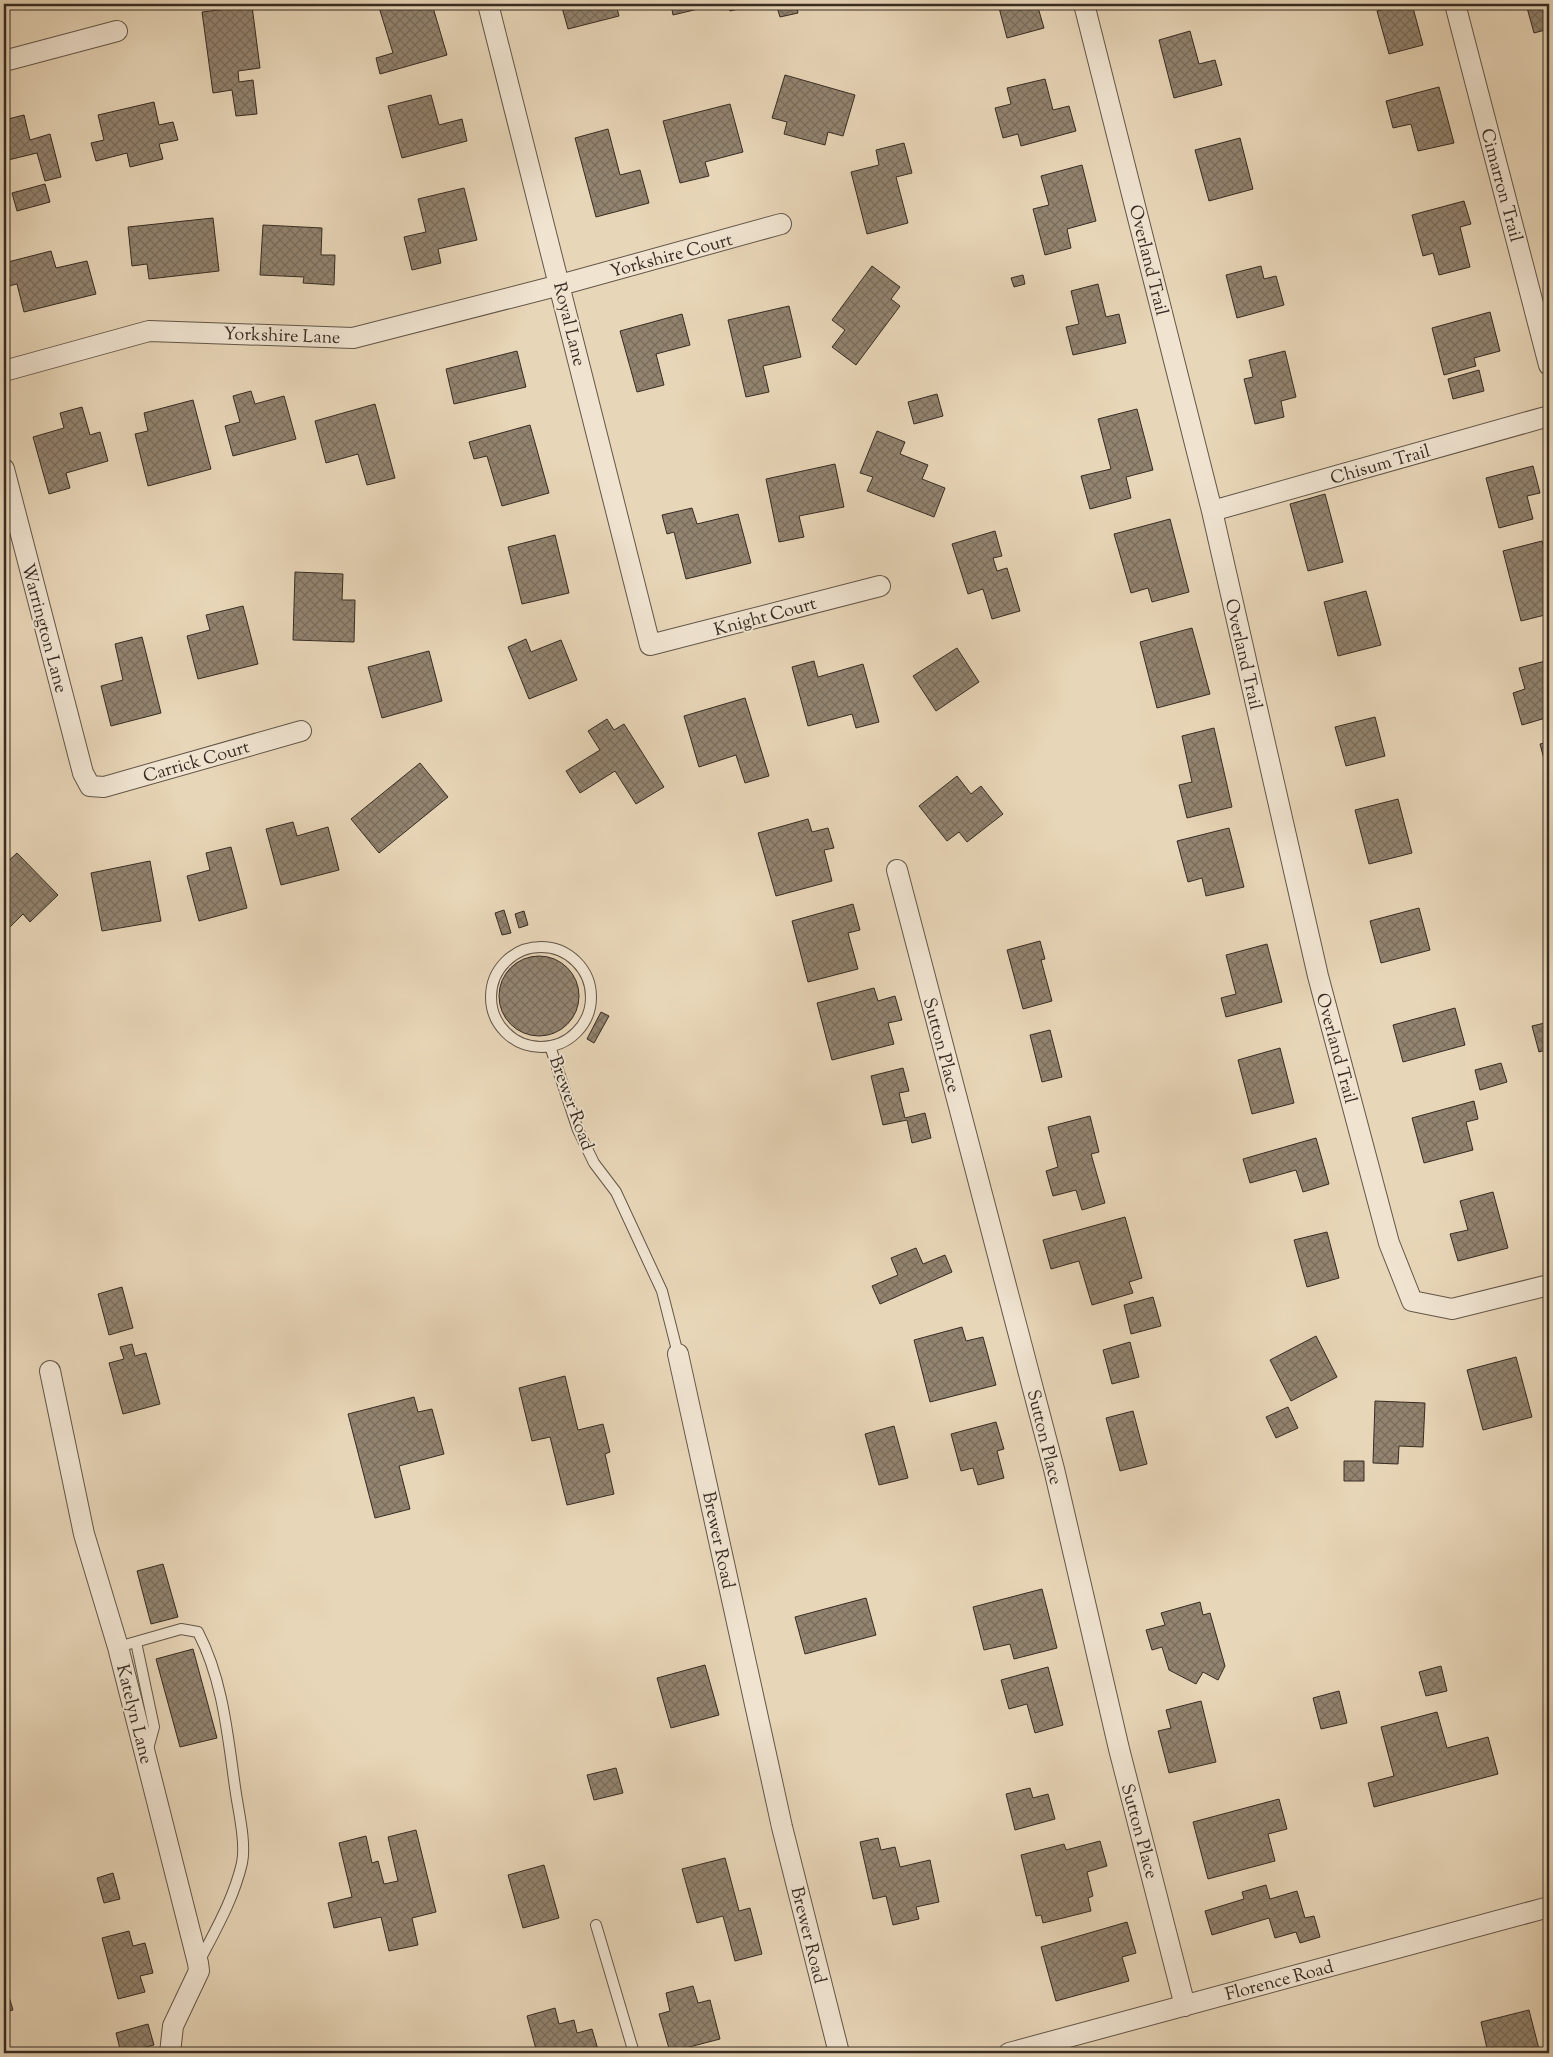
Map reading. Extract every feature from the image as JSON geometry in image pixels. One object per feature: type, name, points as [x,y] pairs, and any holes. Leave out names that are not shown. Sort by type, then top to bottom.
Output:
[{"type":"street","name":"Royal Lane","points":[[488,4],[650,644]]},
{"type":"street","name":"Overland Trail","points":[[1084,4],[1212,511],[1318,976],[1389,1243],[1412,1301],[1452,1309],[1549,1284]]},
{"type":"street","name":"Cimarron Trail","points":[[1454,4],[1549,365]]},
{"type":"street","points":[[4,60],[117,31]]},
{"type":"street","name":"Yorkshire Court","points":[[560,285],[781,224]]},
{"type":"street","name":"Yorkshire Lane","points":[[4,371],[150,331],[353,338],[560,285]]},
{"type":"street","name":"Chisum Trail","points":[[1212,511],[1549,416]]},
{"type":"street","name":"Warrington Lane","points":[[4,470],[83,773],[90,786]]},
{"type":"street","name":"Knight Court","points":[[650,644],[667,642],[880,586]]},
{"type":"street","name":"Carrick Court","points":[[90,786],[104,787],[301,731]]},
{"type":"street","name":"Sutton Place","points":[[897,870],[1054,1469],[1119,1749],[1185,2006]]},
{"type":"street","name":"Brewer Road","points":[[678,1354],[782,1827],[839,2053]]},
{"type":"street","name":"Katelyn Lane","points":[[50,1371],[84,1534],[127,1645],[146,1757],[198,1964]]},
{"type":"street","name":"Florence Road","points":[[1009,2053],[1549,1907]]},
{"type":"street","points":[[170,2053],[173,2026],[199,1971],[198,1964]]},
{"type":"lane","points":[[547,947],[563,951],[576,960],[586,974],[591,989],[591,1006],[585,1022],[575,1034],[561,1043],[550,1046],[528,1045],[513,1038],[501,1027],[493,1012],[491,996],[494,980],[502,965],[514,954],[530,948],[547,947]]},
{"type":"lane","name":"Brewer Road","points":[[550,1046],[578,1130],[594,1164],[616,1192],[662,1292],[678,1354]]},
{"type":"lane","points":[[127,1645],[181,1629],[198,1632],[208,1651],[223,1706],[240,1820],[243,1860],[232,1898],[198,1964]]},
{"type":"lane","points":[[596,1925],[634,2053]]},
{"type":"building","points":[[378,4],[432,4],[447,55],[380,74],[376,58],[393,53]]},
{"type":"building","points":[[561,4],[616,4],[619,16],[568,29]]},
{"type":"building","points":[[671,4],[719,4],[673,15]]},
{"type":"building","points":[[728,4],[759,4],[730,11]]},
{"type":"building","points":[[776,4],[796,4],[798,13],[780,17]]},
{"type":"building","points":[[998,4],[1037,4],[1044,28],[1007,38]]},
{"type":"building","points":[[1403,4],[1412,4],[1423,45],[1389,54],[1377,11]]},
{"type":"building","points":[[1526,4],[1549,4],[1549,29],[1534,33]]},
{"type":"building","points":[[252,6],[260,68],[238,71],[239,82],[253,80],[257,114],[236,116],[232,90],[213,93],[202,12]]},
{"type":"building","points":[[1190,31],[1199,64],[1215,60],[1222,85],[1174,98],[1159,40]]},
{"type":"building","points":[[785,75],[855,95],[843,136],[828,132],[825,145],[784,134],[787,122],[772,118]]},
{"type":"building","points":[[1045,79],[1053,110],[1069,106],[1076,131],[1021,146],[1018,134],[1003,138],[995,108],[1011,104],[1007,88]]},
{"type":"building","points":[[1439,87],[1454,143],[1418,151],[1411,124],[1393,128],[1386,101]]},
{"type":"building","points":[[431,95],[439,125],[462,119],[467,141],[402,158],[388,106]]},
{"type":"building","points":[[154,102],[159,125],[173,122],[178,140],[159,144],[163,159],[130,167],[127,153],[96,161],[91,143],[104,140],[98,115]]},
{"type":"building","points":[[730,104],[743,152],[705,162],[709,176],[680,183],[663,121]]},
{"type":"building","points":[[24,115],[30,140],[50,134],[61,177],[45,181],[37,153],[4,161],[4,120]]},
{"type":"building","points":[[608,129],[620,175],[640,170],[649,203],[596,217],[575,138]]},
{"type":"building","points":[[1240,138],[1253,189],[1209,201],[1195,150]]},
{"type":"building","points":[[904,143],[912,173],[896,177],[908,223],[867,234],[851,172],[879,165],[876,150]]},
{"type":"building","points":[[1082,165],[1096,221],[1067,229],[1071,248],[1045,255],[1033,209],[1049,205],[1041,176]]},
{"type":"building","points":[[45,184],[50,202],[17,211],[12,193]]},
{"type":"building","points":[[464,188],[477,240],[438,249],[441,263],[412,270],[404,237],[426,232],[418,199]]},
{"type":"building","points":[[1464,201],[1471,224],[1460,227],[1470,267],[1439,275],[1433,253],[1423,256],[1412,215]]},
{"type":"building","points":[[213,218],[219,271],[149,279],[147,264],[132,266],[128,227]]},
{"type":"building","points":[[263,225],[322,228],[321,255],[335,255],[334,285],[303,283],[304,277],[260,275]]},
{"type":"building","points":[[51,251],[56,268],[87,261],[96,294],[24,312],[17,284],[4,287],[4,263]]},
{"type":"building","points":[[872,266],[900,287],[891,299],[900,306],[856,365],[832,347],[845,330],[832,320]]},
{"type":"building","points":[[1261,266],[1264,279],[1276,276],[1284,305],[1237,318],[1226,275]]},
{"type":"building","points":[[1023,275],[1025,284],[1014,287],[1011,278]]},
{"type":"building","points":[[1098,284],[1106,317],[1119,314],[1126,343],[1073,355],[1066,327],[1079,324],[1071,291]]},
{"type":"building","points":[[789,306],[801,357],[763,366],[769,392],[746,397],[728,320]]},
{"type":"building","points":[[1490,312],[1500,351],[1474,358],[1476,366],[1444,375],[1432,328]]},
{"type":"building","points":[[682,314],[690,345],[656,354],[664,385],[637,392],[620,331]]},
{"type":"building","points":[[517,351],[526,387],[454,404],[446,369]]},
{"type":"building","points":[[1285,351],[1296,397],[1281,401],[1284,417],[1255,424],[1244,379],[1253,377],[1249,360]]},
{"type":"building","points":[[1479,370],[1484,391],[1453,399],[1448,379]]},
{"type":"building","points":[[251,391],[255,404],[284,396],[296,439],[233,456],[225,426],[240,422],[233,396]]},
{"type":"building","points":[[937,394],[943,416],[914,424],[908,402]]},
{"type":"building","points":[[193,400],[211,469],[148,486],[135,434],[148,431],[144,413]]},
{"type":"building","points":[[375,404],[395,478],[367,485],[358,454],[326,463],[315,421]]},
{"type":"building","points":[[82,407],[90,435],[100,432],[108,461],[66,473],[70,488],[49,494],[33,437],[64,428],[60,413]]},
{"type":"building","points":[[1137,409],[1153,470],[1126,477],[1131,498],[1090,509],[1081,476],[1111,469],[1098,419]]},
{"type":"building","points":[[530,425],[549,493],[502,506],[487,456],[474,459],[469,442]]},
{"type":"building","points":[[877,431],[905,442],[900,454],[928,465],[922,479],[945,488],[934,517],[867,491],[873,477],[860,473]]},
{"type":"building","points":[[835,464],[844,507],[799,516],[804,537],[779,542],[766,479]]},
{"type":"building","points":[[1533,466],[1540,493],[1527,496],[1533,519],[1499,528],[1486,478]]},
{"type":"building","points":[[1325,494],[1343,562],[1308,571],[1290,504]]},
{"type":"building","points":[[692,508],[697,524],[738,514],[751,563],[686,579],[674,532],[667,534],[662,515]]},
{"type":"building","points":[[1170,519],[1189,592],[1152,602],[1148,588],[1131,593],[1114,534]]},
{"type":"building","points":[[995,531],[1002,556],[993,558],[997,571],[1007,568],[1020,611],[992,619],[983,589],[968,594],[952,544]]},
{"type":"building","points":[[555,535],[569,593],[522,604],[508,547]]},
{"type":"building","points":[[1542,541],[1549,568],[1549,614],[1521,621],[1503,551]]},
{"type":"building","points":[[295,572],[343,574],[342,600],[355,600],[354,642],[293,640]]},
{"type":"building","points":[[1366,591],[1381,645],[1338,656],[1324,602]]},
{"type":"building","points":[[243,606],[258,664],[198,679],[187,636],[210,630],[206,615]]},
{"type":"building","points":[[1192,628],[1210,694],[1157,708],[1140,642]]},
{"type":"building","points":[[142,637],[161,713],[111,726],[101,686],[123,680],[115,644]]},
{"type":"building","points":[[526,639],[531,652],[561,640],[577,680],[529,699],[508,647]]},
{"type":"building","points":[[957,648],[979,682],[936,711],[913,676]]},
{"type":"building","points":[[429,651],[442,701],[382,718],[368,667]]},
{"type":"building","points":[[1549,660],[1549,717],[1522,725],[1513,693],[1525,689],[1519,668]]},
{"type":"building","points":[[814,661],[818,677],[863,664],[879,722],[856,728],[852,714],[808,726],[792,667]]},
{"type":"building","points":[[745,698],[769,776],[745,783],[736,755],[699,767],[684,716]]},
{"type":"building","points":[[1375,717],[1385,756],[1346,766],[1335,727]]},
{"type":"building","points":[[607,719],[614,730],[624,724],[664,787],[636,804],[615,771],[580,793],[566,771],[600,750],[588,731]]},
{"type":"building","points":[[1214,728],[1232,807],[1187,818],[1179,785],[1192,782],[1182,736]]},
{"type":"building","points":[[1549,742],[1549,778],[1540,744]]},
{"type":"building","points":[[420,763],[448,797],[379,853],[351,819]]},
{"type":"building","points":[[957,776],[971,794],[981,786],[1003,814],[967,842],[959,832],[947,841],[919,806]]},
{"type":"building","points":[[1398,799],[1412,853],[1369,864],[1355,810]]},
{"type":"building","points":[[808,819],[812,832],[828,828],[834,848],[824,850],[832,881],[776,896],[758,833]]},
{"type":"building","points":[[293,822],[297,836],[328,827],[339,870],[281,885],[266,829]]},
{"type":"building","points":[[1229,828],[1244,887],[1206,896],[1202,878],[1188,882],[1177,841]]},
{"type":"building","points":[[231,847],[247,908],[199,921],[187,876],[210,870],[206,853]]},
{"type":"building","points":[[17,853],[58,895],[30,922],[23,914],[6,931],[4,865]]},
{"type":"building","points":[[150,861],[161,921],[102,931],[91,873]]},
{"type":"building","points":[[853,904],[860,930],[848,933],[858,969],[808,982],[792,921]]},
{"type":"building","points":[[1419,908],[1430,950],[1381,963],[1370,921]]},
{"type":"building","points":[[504,910],[511,933],[502,935],[495,913]]},
{"type":"building","points":[[524,911],[528,925],[519,928],[515,914]]},
{"type":"building","points":[[1040,941],[1045,959],[1041,960],[1052,1001],[1023,1009],[1007,950]]},
{"type":"building","points":[[1267,944],[1282,1002],[1226,1017],[1221,998],[1236,994],[1226,955]]},
{"type":"building","points":[[531,956],[547,956],[568,967],[579,988],[579,1004],[568,1025],[547,1036],[531,1036],[517,1030],[505,1018],[499,1004],[499,988],[505,974],[517,962]]},
{"type":"building","points":[[874,988],[878,1001],[895,996],[902,1020],[888,1023],[894,1044],[832,1060],[817,1003]]},
{"type":"building","points":[[1455,1008],[1465,1045],[1403,1062],[1393,1025]]},
{"type":"building","points":[[601,1012],[609,1016],[594,1043],[587,1039]]},
{"type":"building","points":[[1549,1022],[1549,1049],[1539,1052],[1532,1026]]},
{"type":"building","points":[[1050,1030],[1062,1077],[1042,1082],[1030,1035]]},
{"type":"building","points":[[1280,1048],[1294,1103],[1252,1114],[1238,1060]]},
{"type":"building","points":[[1501,1063],[1507,1082],[1480,1090],[1475,1070]]},
{"type":"building","points":[[903,1068],[909,1091],[899,1093],[905,1118],[925,1113],[931,1138],[912,1143],[907,1120],[883,1125],[871,1076]]},
{"type":"building","points":[[1474,1101],[1478,1119],[1466,1122],[1473,1150],[1424,1163],[1412,1118]]},
{"type":"building","points":[[1090,1116],[1099,1152],[1091,1154],[1105,1203],[1082,1210],[1076,1190],[1053,1196],[1046,1171],[1058,1167],[1048,1127]]},
{"type":"building","points":[[1316,1138],[1329,1184],[1303,1192],[1296,1170],[1250,1183],[1243,1159]]},
{"type":"building","points":[[1493,1192],[1508,1248],[1458,1261],[1450,1234],[1468,1230],[1460,1201]]},
{"type":"building","points":[[1125,1217],[1142,1278],[1129,1282],[1133,1293],[1092,1305],[1079,1261],[1051,1269],[1043,1240]]},
{"type":"building","points":[[1327,1232],[1339,1278],[1307,1287],[1294,1240]]},
{"type":"building","points":[[916,1248],[923,1264],[945,1255],[952,1272],[880,1304],[872,1286],[898,1275],[891,1258]]},
{"type":"building","points":[[122,1287],[133,1328],[109,1335],[98,1294]]},
{"type":"building","points":[[1153,1297],[1161,1326],[1131,1334],[1124,1305]]},
{"type":"building","points":[[962,1327],[966,1341],[983,1337],[996,1385],[930,1402],[914,1340]]},
{"type":"building","points":[[1316,1336],[1337,1377],[1291,1401],[1270,1360]]},
{"type":"building","points":[[1130,1342],[1139,1377],[1112,1384],[1103,1350]]},
{"type":"building","points":[[132,1344],[135,1356],[146,1353],[160,1404],[123,1414],[109,1363],[124,1359],[120,1347]]},
{"type":"building","points":[[1516,1357],[1532,1417],[1483,1430],[1467,1370]]},
{"type":"building","points":[[565,1376],[578,1430],[603,1424],[610,1452],[605,1454],[614,1494],[567,1505],[550,1437],[532,1441],[519,1388]]},
{"type":"building","points":[[414,1397],[418,1412],[432,1409],[444,1454],[399,1466],[410,1509],[375,1518],[348,1414]]},
{"type":"building","points":[[1375,1401],[1425,1403],[1423,1447],[1399,1446],[1398,1464],[1373,1463]]},
{"type":"building","points":[[1288,1407],[1298,1428],[1276,1438],[1266,1417]]},
{"type":"building","points":[[1133,1411],[1147,1464],[1120,1471],[1106,1418]]},
{"type":"building","points":[[996,1422],[1004,1449],[997,1451],[1004,1478],[978,1485],[973,1468],[961,1471],[951,1434]]},
{"type":"building","points":[[894,1426],[908,1478],[879,1485],[865,1434]]},
{"type":"building","points":[[1344,1461],[1364,1461],[1364,1481],[1344,1481]]},
{"type":"building","points":[[163,1564],[178,1617],[151,1624],[137,1571]]},
{"type":"building","points":[[1042,1589],[1057,1648],[1014,1659],[1010,1644],[984,1650],[973,1607]]},
{"type":"building","points":[[866,1598],[876,1635],[805,1654],[795,1617]]},
{"type":"building","points":[[1200,1602],[1203,1615],[1210,1613],[1225,1666],[1218,1680],[1203,1672],[1196,1684],[1169,1670],[1162,1647],[1152,1650],[1146,1630],[1165,1625],[1161,1613]]},
{"type":"building","points":[[193,1649],[217,1738],[180,1747],[156,1659]]},
{"type":"building","points":[[705,1665],[719,1715],[671,1728],[657,1678]]},
{"type":"building","points":[[1441,1666],[1447,1691],[1426,1696],[1419,1672]]},
{"type":"building","points":[[1048,1667],[1063,1725],[1035,1733],[1027,1704],[1009,1709],[1001,1680]]},
{"type":"building","points":[[1339,1691],[1347,1723],[1321,1729],[1313,1698]]},
{"type":"building","points":[[1201,1701],[1216,1762],[1169,1773],[1158,1731],[1171,1728],[1166,1710]]},
{"type":"building","points":[[1437,1712],[1447,1748],[1488,1737],[1498,1774],[1374,1807],[1368,1783],[1394,1776],[1381,1727]]},
{"type":"building","points":[[616,1768],[623,1793],[594,1800],[587,1775]]},
{"type":"building","points":[[1030,1788],[1033,1798],[1048,1794],[1055,1819],[1015,1830],[1006,1794]]},
{"type":"building","points":[[1279,1799],[1287,1829],[1268,1834],[1275,1861],[1208,1879],[1193,1822]]},
{"type":"building","points":[[416,1830],[436,1912],[412,1918],[418,1945],[389,1951],[381,1917],[334,1928],[328,1903],[352,1897],[339,1843],[366,1836],[372,1863],[378,1861],[384,1884],[398,1881],[388,1837]]},
{"type":"building","points":[[878,1838],[881,1850],[895,1847],[900,1867],[930,1860],[939,1902],[916,1907],[919,1919],[893,1925],[886,1896],[873,1899],[860,1842]]},
{"type":"building","points":[[1100,1841],[1107,1866],[1087,1872],[1093,1896],[1088,1898],[1091,1911],[1043,1923],[1041,1915],[1036,1916],[1021,1855],[1064,1844],[1066,1850]]},
{"type":"building","points":[[725,1858],[739,1911],[750,1908],[762,1954],[735,1961],[723,1916],[697,1923],[682,1869]]},
{"type":"building","points":[[544,1865],[559,1918],[523,1928],[508,1875]]},
{"type":"building","points":[[113,1873],[120,1899],[104,1903],[97,1878]]},
{"type":"building","points":[[1266,1885],[1270,1899],[1297,1891],[1305,1918],[1314,1916],[1320,1937],[1300,1943],[1296,1932],[1275,1938],[1269,1918],[1212,1935],[1205,1911],[1244,1899],[1242,1892]]},
{"type":"building","points":[[1127,1922],[1136,1953],[1122,1957],[1129,1981],[1056,2001],[1041,1947]]},
{"type":"building","points":[[129,1931],[133,1946],[145,1943],[153,1973],[140,1976],[145,1992],[118,1999],[102,1938]]},
{"type":"building","points":[[4,1980],[13,2010],[4,2012]]},
{"type":"building","points":[[693,1986],[698,2003],[710,2000],[720,2039],[670,2052],[659,2014],[670,2011],[666,1993]]},
{"type":"building","points":[[555,2008],[559,2024],[574,2020],[577,2033],[592,2029],[599,2053],[537,2053],[527,2016]]},
{"type":"building","points":[[1529,2010],[1540,2053],[1488,2053],[1481,2022]]},
{"type":"building","points":[[148,2024],[154,2045],[121,2053],[116,2033]]}]
